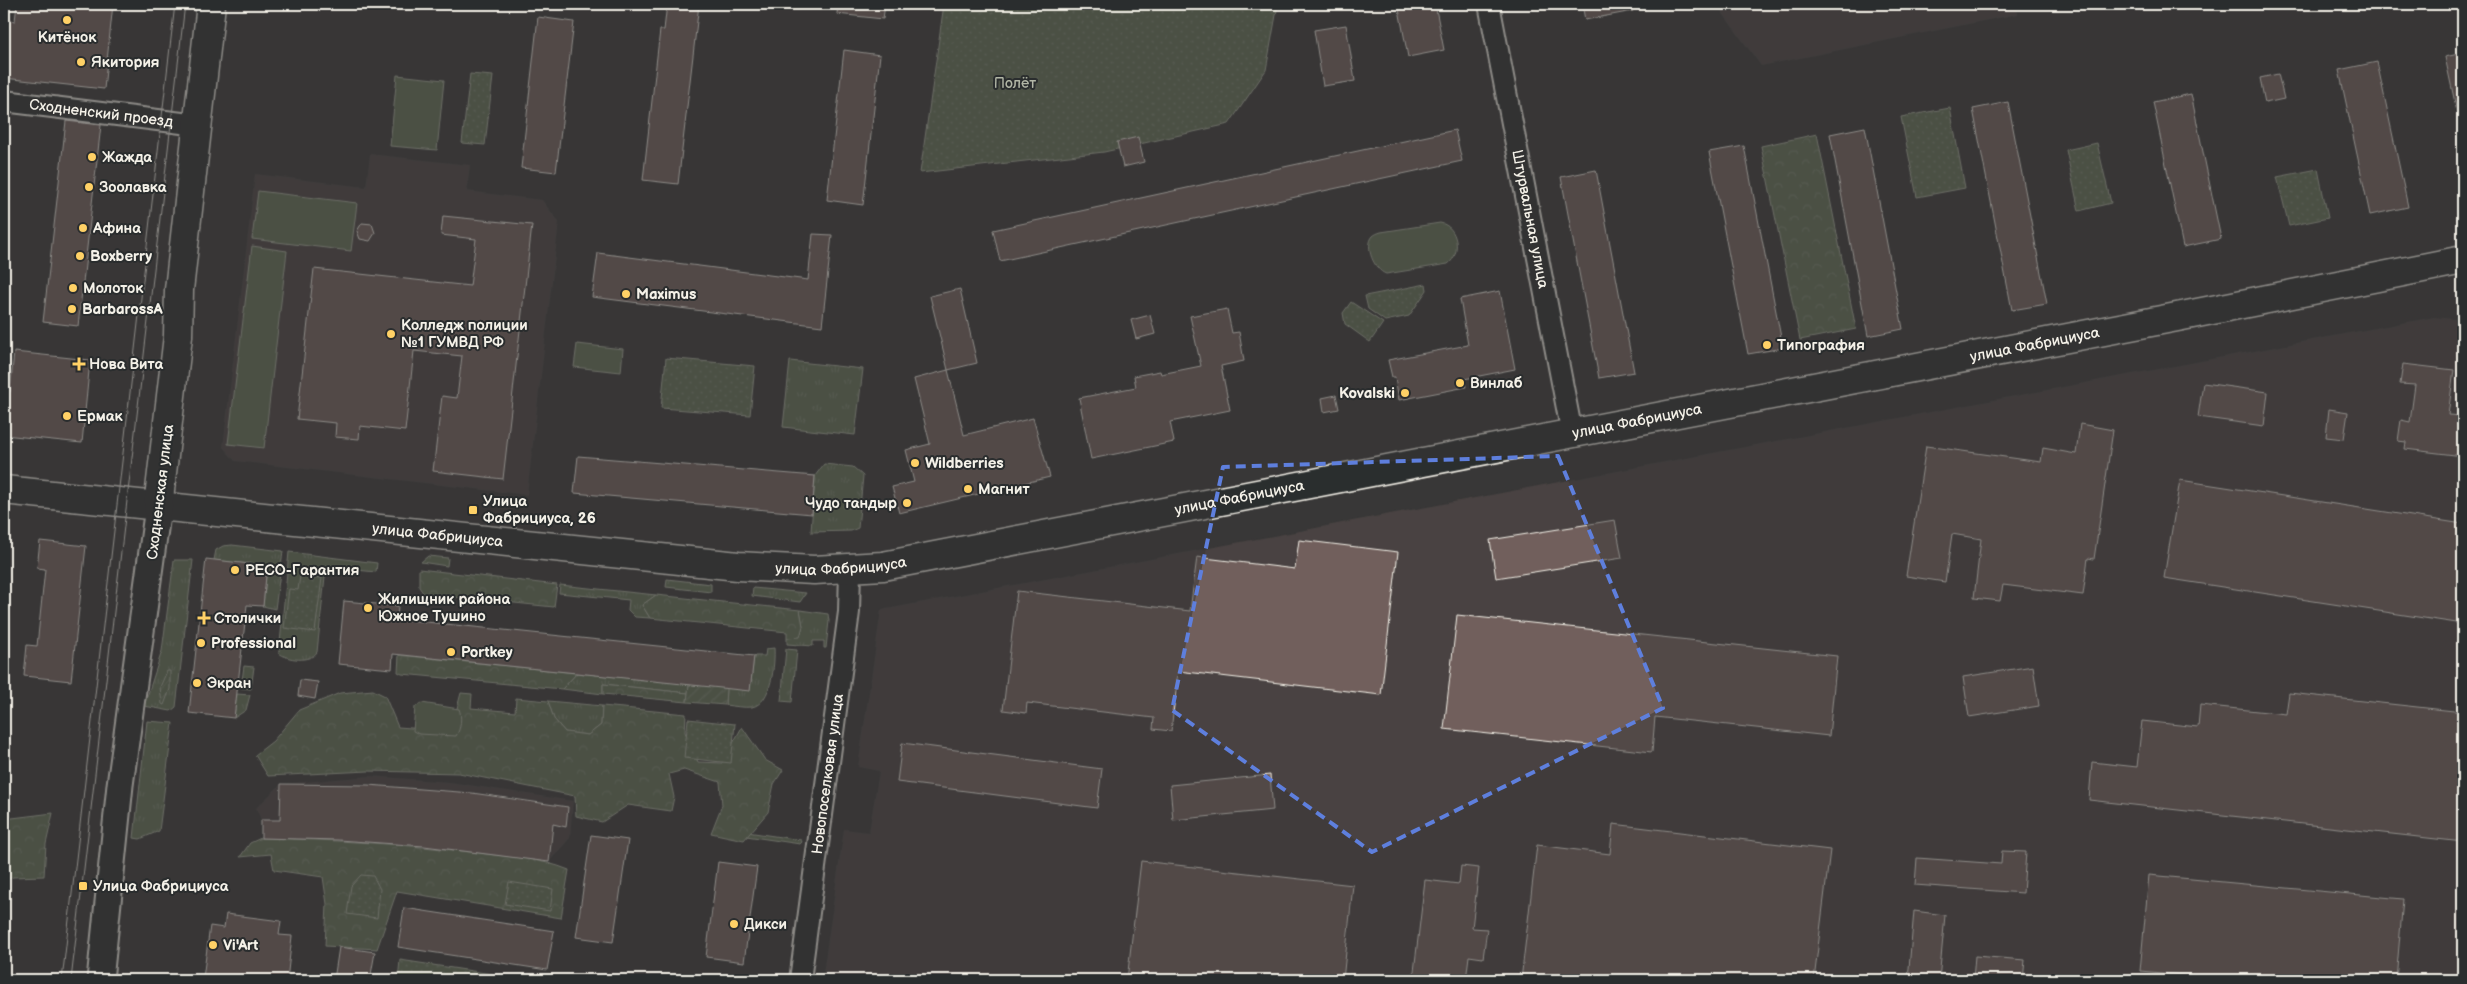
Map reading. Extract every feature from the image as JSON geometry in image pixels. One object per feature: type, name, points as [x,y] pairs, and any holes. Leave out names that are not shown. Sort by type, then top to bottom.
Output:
[{"type":"main road","name":"Сходненская улица","points":[[158,507],[178,336],[179,290],[211,4]]},
{"type":"main road","name":"улица Фабрициуса","points":[[4,490],[738,566],[814,570],[883,566],[969,551],[2463,260]]},
{"type":"street","name":"Штурвальная улица","points":[[1489,4],[1572,434]]},
{"type":"street","name":"Сходненский проезд","points":[[4,101],[198,125]]},
{"type":"street","name":"Сходненская улица","points":[[100,980],[120,785],[158,507]]},
{"type":"street","name":"Новопоселковая улица","points":[[800,980],[849,612],[850,569]]},
{"type":"highlighted area","points":[[1558,456],[1663,708],[1372,852],[1172,710],[1223,467]]},
{"type":"shaded area","points":[[1716,4],[2016,4],[2018,14],[1761,66]]},
{"type":"shaded area","name":"Колледж полиции №1 ГУМВД РФ","points":[[370,154],[470,165],[467,191],[542,200],[559,222],[527,495],[235,461],[223,447],[255,174],[366,187]]},
{"type":"shaded area","points":[[2434,317],[2463,320],[2463,980],[822,980],[844,829],[869,832],[879,771],[858,767],[881,610]]},
{"type":"shaded area","points":[[370,776],[450,782],[573,801],[570,838],[549,862],[424,846],[338,840],[261,838],[261,820],[256,808],[281,784]]},
{"type":"green space","name":"Полёт","points":[[944,4],[1278,4],[1266,70],[1229,124],[1104,152],[920,173]]},
{"type":"green space","points":[[470,74],[493,76],[485,145],[462,143]]},
{"type":"green space","points":[[397,75],[444,80],[437,150],[390,146]]},
{"type":"green space","points":[[1950,108],[1965,188],[1917,197],[1901,117]]},
{"type":"green space","points":[[1817,134],[1856,329],[1800,340],[1761,146]]},
{"type":"green space","points":[[2097,143],[2111,203],[2079,211],[2066,150]]},
{"type":"green space","points":[[2318,169],[2328,218],[2289,226],[2277,177]]},
{"type":"green space","points":[[258,191],[357,203],[351,251],[252,239]]},
{"type":"green space","points":[[1440,223],[1451,229],[1456,241],[1455,254],[1448,264],[1386,274],[1374,263],[1370,251],[1370,240],[1373,236],[1381,232]]},
{"type":"green space","points":[[252,246],[287,251],[264,448],[228,444]]},
{"type":"green space","points":[[1426,284],[1427,290],[1409,316],[1385,321],[1368,309],[1365,296]]},
{"type":"green space","points":[[1351,302],[1383,323],[1370,342],[1345,324],[1343,313]]},
{"type":"green space","points":[[577,344],[623,349],[621,372],[574,367]]},
{"type":"green space","points":[[666,358],[755,366],[750,415],[661,408]]},
{"type":"green space","points":[[790,361],[863,369],[855,435],[783,427]]},
{"type":"green space","points":[[824,464],[853,467],[863,476],[858,528],[851,531],[811,532],[815,476]]},
{"type":"green space","points":[[232,545],[283,551],[275,609],[263,606],[267,566],[214,560],[216,550],[223,546]]},
{"type":"green space","points":[[289,552],[377,563],[376,572],[326,567],[317,652],[304,659],[293,659],[279,653]]},
{"type":"green space","points":[[428,556],[448,558],[447,566],[421,562]]},
{"type":"green space","points":[[174,560],[193,560],[176,707],[171,711],[144,706],[162,651]]},
{"type":"green space","points":[[419,569],[557,585],[554,607],[424,594],[419,587]]},
{"type":"green space","points":[[300,576],[322,578],[315,632],[284,628],[289,589],[298,590]]},
{"type":"green space","points":[[667,579],[711,584],[711,592],[666,587]]},
{"type":"green space","points":[[560,585],[656,595],[642,605],[650,618],[635,617],[628,610],[629,600],[559,593]]},
{"type":"green space","points":[[753,588],[806,593],[800,602],[752,596]]},
{"type":"green space","points":[[656,595],[800,610],[803,626],[800,637],[787,638],[787,632],[650,618],[642,605]]},
{"type":"green space","points":[[800,610],[828,614],[826,648],[824,648],[824,641],[813,641],[813,646],[787,644],[787,638],[800,636],[803,626]]},
{"type":"green space","points":[[774,648],[771,682],[768,691],[759,704],[752,707],[725,705],[726,688],[750,690],[754,656],[765,656],[766,649]]},
{"type":"green space","points":[[786,649],[797,650],[792,702],[781,701]]},
{"type":"green space","points":[[399,655],[577,673],[562,689],[402,674],[398,672]]},
{"type":"green space","points":[[244,666],[254,667],[251,689],[241,688]]},
{"type":"green space","points":[[167,671],[170,671],[170,689],[164,705],[162,704],[160,687]]},
{"type":"green space","points":[[577,673],[689,684],[688,693],[603,684],[603,694],[562,689]]},
{"type":"green space","points":[[603,684],[688,693],[687,702],[603,694]]},
{"type":"green space","points":[[689,684],[726,688],[725,705],[687,702]]},
{"type":"green space","points":[[373,690],[385,696],[398,727],[451,731],[461,693],[472,694],[471,708],[515,712],[516,698],[548,701],[554,719],[565,732],[588,735],[601,725],[602,706],[686,714],[685,732],[698,762],[722,763],[742,727],[765,760],[783,770],[774,784],[768,812],[744,840],[711,833],[722,805],[720,782],[684,770],[669,774],[674,797],[671,811],[628,805],[602,822],[576,816],[575,796],[459,773],[368,771],[268,776],[255,755],[273,741],[299,710],[340,693]]},
{"type":"green space","points":[[237,694],[250,695],[246,710],[234,718]]},
{"type":"green space","points":[[548,701],[602,706],[601,725],[588,735],[565,732],[554,719]]},
{"type":"green space","points":[[422,703],[459,709],[461,722],[456,736],[419,734],[413,731],[415,707]]},
{"type":"green space","points":[[688,719],[735,724],[731,763],[684,758]]},
{"type":"green space","points":[[147,721],[173,723],[159,831],[140,839],[134,838]]},
{"type":"green space","points":[[53,813],[46,844],[44,876],[13,877],[4,881],[4,819]]},
{"type":"green space","points":[[727,829],[801,840],[802,842],[800,844],[726,833]]},
{"type":"green space","points":[[261,838],[343,841],[424,847],[536,860],[569,870],[561,918],[397,891],[377,949],[325,946],[327,904],[323,877],[274,870],[271,854],[240,857],[250,843]]},
{"type":"green space","points":[[361,875],[373,876],[380,889],[377,918],[347,914],[351,886]]},
{"type":"green space","points":[[509,882],[553,889],[550,911],[505,904]]},
{"type":"green space","points":[[400,960],[531,980],[398,980]]},
{"type":"building","points":[[17,4],[113,4],[104,89],[4,78],[4,19],[15,21]]},
{"type":"building","points":[[667,4],[699,4],[678,184],[643,180],[660,30],[664,30]]},
{"type":"building","points":[[838,4],[885,4],[883,19],[837,14]]},
{"type":"building","points":[[1398,4],[1435,4],[1444,50],[1408,57]]},
{"type":"building","points":[[1582,4],[1632,4],[1633,11],[1585,20]]},
{"type":"building","points":[[538,17],[574,22],[556,172],[521,168]]},
{"type":"building","points":[[1346,25],[1355,81],[1323,86],[1314,30]]},
{"type":"building","points":[[844,50],[880,55],[863,205],[827,200]]},
{"type":"building","points":[[2463,53],[2463,111],[2457,112],[2445,57]]},
{"type":"building","points":[[2377,62],[2408,207],[2370,215],[2339,70]]},
{"type":"building","points":[[2278,74],[2284,99],[2265,103],[2260,78]]},
{"type":"building","points":[[2191,94],[2221,239],[2183,247],[2153,102]]},
{"type":"building","points":[[2008,102],[2047,304],[2012,310],[1973,109]]},
{"type":"building","points":[[66,121],[101,125],[78,326],[43,322]]},
{"type":"building","points":[[1865,127],[1903,329],[1868,336],[1830,134]]},
{"type":"building","points":[[1455,130],[1462,161],[1000,261],[993,230]]},
{"type":"building","points":[[1138,137],[1144,162],[1123,167],[1117,142]]},
{"type":"building","points":[[1744,146],[1783,348],[1748,354],[1709,152]]},
{"type":"building","points":[[1596,170],[1634,372],[1599,378],[1561,177]]},
{"type":"building","points":[[443,216],[532,225],[503,479],[433,471],[442,396],[457,398],[462,356],[414,351],[405,431],[360,426],[359,439],[335,437],[336,423],[297,419],[314,269],[470,286],[476,239],[441,235]]},
{"type":"building","points":[[362,223],[372,224],[375,233],[370,241],[360,239],[357,231]]},
{"type":"building","points":[[813,234],[832,235],[822,326],[592,297],[598,253],[808,280]]},
{"type":"building","points":[[960,289],[977,363],[948,370],[930,296]]},
{"type":"building","points":[[1500,291],[1515,369],[1464,379],[1466,387],[1399,400],[1395,377],[1392,377],[1388,360],[1468,345],[1460,299]]},
{"type":"building","points":[[1227,309],[1232,333],[1239,332],[1244,361],[1221,366],[1230,410],[1170,422],[1174,442],[1091,459],[1079,398],[1136,387],[1134,376],[1160,371],[1161,374],[1201,366],[1190,316]]},
{"type":"building","points":[[1150,315],[1155,334],[1136,339],[1131,320]]},
{"type":"building","points":[[14,352],[90,360],[82,443],[4,435],[4,392],[10,392]]},
{"type":"building","points":[[2403,364],[2454,370],[2448,415],[2463,416],[2463,456],[2405,449],[2406,442],[2398,441],[2401,420],[2410,422],[2415,385],[2400,384]]},
{"type":"building","points":[[948,370],[964,435],[1033,418],[1050,477],[899,513],[892,487],[914,482],[906,450],[930,444],[914,379]]},
{"type":"building","points":[[2203,383],[2268,392],[2264,426],[2198,417]]},
{"type":"building","points":[[1336,395],[1339,409],[1324,412],[1322,398]]},
{"type":"building","points":[[2329,409],[2348,412],[2344,439],[2326,437]]},
{"type":"building","points":[[2080,424],[2113,430],[2094,559],[2088,558],[2083,595],[2003,585],[2000,601],[1974,598],[1981,539],[1952,534],[1945,582],[1906,576],[1926,446],[2041,462],[2043,448],[2076,454]]},
{"type":"building","points":[[578,456],[815,476],[812,514],[574,493]]},
{"type":"building","points":[[2180,480],[2463,524],[2463,624],[2164,578]]},
{"type":"building","points":[[1615,520],[1622,558],[1496,578],[1490,540]]},
{"type":"building","points":[[1299,540],[1398,552],[1381,695],[1178,671],[1171,731],[1153,729],[1154,718],[1027,703],[1026,713],[1003,710],[1017,591],[1190,611],[1197,557],[1295,569]]},
{"type":"building","points":[[40,541],[86,546],[71,681],[24,676],[27,645],[37,646],[45,569],[37,568]]},
{"type":"building","points":[[206,559],[267,566],[263,606],[247,605],[234,718],[189,713]]},
{"type":"building","points":[[344,601],[398,606],[397,619],[754,656],[750,691],[393,654],[392,669],[338,664]]},
{"type":"building","points":[[1457,615],[1837,656],[1829,736],[1655,717],[1652,752],[1444,729]]},
{"type":"building","points":[[2033,666],[2039,706],[1969,717],[1963,677]]},
{"type":"building","points":[[300,680],[318,682],[315,699],[298,696]]},
{"type":"building","points":[[2289,693],[2463,712],[2463,842],[2089,800],[2092,762],[2137,767],[2142,721],[2198,727],[2200,705],[2286,714]]},
{"type":"building","points":[[902,743],[1102,769],[1097,808],[897,782]]},
{"type":"building","points":[[1270,775],[1273,810],[1173,820],[1170,785]]},
{"type":"building","points":[[281,784],[368,785],[472,793],[568,807],[566,827],[553,824],[549,862],[424,846],[338,840],[261,838],[261,820],[280,820]]},
{"type":"building","points":[[1613,824],[1830,850],[1814,980],[1521,980],[1537,845],[1610,854]]},
{"type":"building","points":[[591,835],[628,840],[613,942],[576,937]]},
{"type":"building","points":[[2002,851],[2026,852],[2023,893],[1915,885],[1917,858],[2001,864]]},
{"type":"building","points":[[1141,861],[1353,885],[1343,980],[1127,980]]},
{"type":"building","points":[[718,862],[757,867],[744,962],[706,957]]},
{"type":"building","points":[[1461,866],[1479,868],[1472,928],[1487,929],[1483,958],[1469,956],[1466,980],[1413,980],[1425,880],[1459,884]]},
{"type":"building","points":[[2149,875],[2403,899],[2396,980],[2238,980],[2140,971]]},
{"type":"building","points":[[404,908],[554,931],[547,970],[398,947]]},
{"type":"building","points":[[1914,911],[1945,915],[1939,980],[1908,980]]},
{"type":"building","points":[[226,914],[281,921],[279,935],[292,936],[287,980],[203,978],[210,926],[224,928]]},
{"type":"building","points":[[339,947],[375,952],[370,980],[334,980]]},
{"type":"building","points":[[1975,956],[2025,960],[2023,980],[1973,980]]},
{"type":"tram line","points":[[62,980],[175,4]]},
{"type":"tram line","points":[[71,980],[185,4]]},
{"type":"place","name":"Китёнок","points":[[67,20]]},
{"type":"place","name":"Якитория","points":[[81,62]]},
{"type":"place","name":"Жажда","points":[[92,157]]},
{"type":"place","name":"Зоолавка","points":[[89,187]]},
{"type":"place","name":"Афина","points":[[83,228]]},
{"type":"place","name":"Boxberry","points":[[80,256]]},
{"type":"place","name":"Молоток","points":[[73,288]]},
{"type":"place","name":"Maximus","points":[[626,294]]},
{"type":"place","name":"BarbarossA","points":[[72,309]]},
{"type":"place","name":"Колледж полиции №1 ГУМВД РФ","points":[[391,334]]},
{"type":"place","name":"Типография","points":[[1767,345]]},
{"type":"place","name":"Нова Вита","points":[[79,364]]},
{"type":"place","name":"Винлаб","points":[[1460,383]]},
{"type":"place","name":"Kovalski","points":[[1405,393]]},
{"type":"place","name":"Ермак","points":[[67,416]]},
{"type":"place","name":"Wildberries","points":[[915,463]]},
{"type":"place","name":"Магнит","points":[[968,489]]},
{"type":"place","name":"Чудо тандыр","points":[[907,503]]},
{"type":"place","name":"Улица Фабрициуса, 26","points":[[473,510]]},
{"type":"place","name":"РЕСО-Гарантия","points":[[235,570]]},
{"type":"place","name":"Жилищник района Южное Тушино","points":[[368,608]]},
{"type":"place","name":"Столички","points":[[204,618]]},
{"type":"place","name":"Professional","points":[[201,643]]},
{"type":"place","name":"Portkey","points":[[451,652]]},
{"type":"place","name":"Экран","points":[[197,683]]},
{"type":"place","name":"Улица Фабрициуса","points":[[83,886]]},
{"type":"place","name":"Дикси","points":[[734,924]]},
{"type":"place","name":"Vi'Art","points":[[213,945]]}]
